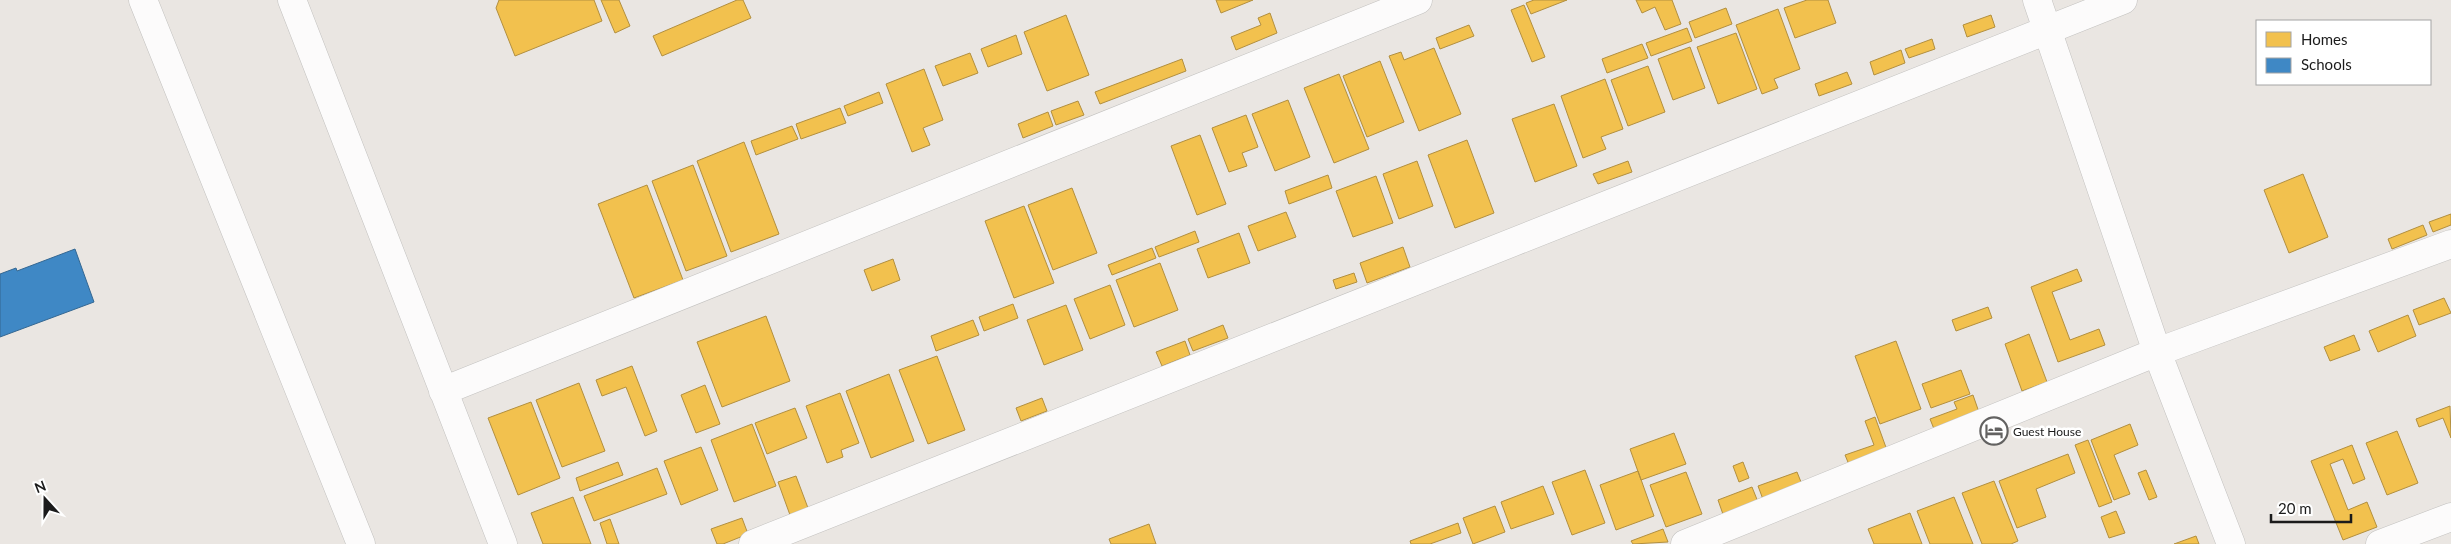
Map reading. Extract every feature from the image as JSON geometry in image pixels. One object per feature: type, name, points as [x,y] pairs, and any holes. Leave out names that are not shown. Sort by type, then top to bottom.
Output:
[{"type":"street","points":[[143,0],[361,544]]},
{"type":"street","points":[[292,0],[502,544]]},
{"type":"street","points":[[443,391],[1418,0]]},
{"type":"street","points":[[2037,0],[2157,352],[2230,544]]},
{"type":"street","points":[[753,544],[2122,0]]},
{"type":"street","points":[[1685,544],[2157,352],[2451,244]]},
{"type":"street","points":[[2380,544],[2451,517]]},
{"type":"building: Homes","points":[[499,0],[594,0],[602,21],[515,56],[496,8]]},
{"type":"building: Homes","points":[[601,0],[619,0],[630,26],[615,33]]},
{"type":"building: Homes","points":[[737,0],[743,0],[751,18],[662,56],[653,36]]},
{"type":"building: Homes","points":[[1216,0],[1253,0],[1221,13]]},
{"type":"building: Homes","points":[[1534,0],[1567,0],[1531,14],[1526,3]]},
{"type":"building: Homes","points":[[1636,0],[1672,0],[1681,24],[1665,30],[1655,7],[1642,13]]},
{"type":"building: Homes","points":[[1807,0],[1828,0],[1836,23],[1795,38],[1784,8]]},
{"type":"building: Homes","points":[[1524,5],[1545,57],[1532,62],[1511,10]]},
{"type":"building: Homes","points":[[1726,8],[1732,24],[1695,38],[1689,22]]},
{"type":"building: Homes","points":[[1778,9],[1800,69],[1774,79],[1778,88],[1762,94],[1736,25]]},
{"type":"building: Homes","points":[[1270,13],[1277,33],[1236,50],[1231,37],[1261,25],[1258,18]]},
{"type":"building: Homes","points":[[1066,15],[1089,75],[1047,91],[1024,32]]},
{"type":"building: Homes","points":[[1991,15],[1995,27],[1967,37],[1963,25]]},
{"type":"building: Homes","points":[[1469,25],[1474,36],[1440,49],[1436,38]]},
{"type":"building: Homes","points":[[1687,28],[1692,41],[1651,56],[1646,43]]},
{"type":"building: Homes","points":[[1736,33],[1757,89],[1718,104],[1697,47]]},
{"type":"building: Homes","points":[[1016,35],[1022,54],[988,67],[981,49]]},
{"type":"building: Homes","points":[[1932,39],[1935,49],[1909,58],[1905,49]]},
{"type":"building: Homes","points":[[1642,44],[1648,58],[1607,73],[1602,59]]},
{"type":"building: Homes","points":[[1690,47],[1705,88],[1673,100],[1658,59]]},
{"type":"building: Homes","points":[[1434,48],[1461,114],[1419,131],[1389,56],[1401,52],[1404,60]]},
{"type":"building: Homes","points":[[1901,50],[1905,63],[1874,75],[1870,62]]},
{"type":"building: Homes","points":[[970,53],[978,73],[943,86],[935,66]]},
{"type":"building: Homes","points":[[1182,59],[1186,71],[1100,104],[1095,92]]},
{"type":"building: Homes","points":[[1380,61],[1404,122],[1367,137],[1343,76]]},
{"type":"building: Homes","points":[[1648,66],[1665,112],[1628,126],[1611,80]]},
{"type":"building: Homes","points":[[924,69],[943,120],[923,128],[930,145],[912,152],[886,84]]},
{"type":"building: Homes","points":[[1847,72],[1852,84],[1819,96],[1815,84]]},
{"type":"building: Homes","points":[[1339,74],[1369,149],[1334,163],[1304,88]]},
{"type":"building: Homes","points":[[1605,79],[1623,129],[1601,137],[1606,149],[1583,158],[1561,96]]},
{"type":"building: Homes","points":[[879,92],[883,103],[848,116],[844,106]]},
{"type":"building: Homes","points":[[1288,100],[1310,157],[1275,171],[1252,114]]},
{"type":"building: Homes","points":[[1078,101],[1084,115],[1056,125],[1051,111]]},
{"type":"building: Homes","points":[[1554,104],[1577,166],[1535,182],[1512,119]]},
{"type":"building: Homes","points":[[840,108],[846,123],[801,139],[796,124]]},
{"type":"building: Homes","points":[[1048,112],[1053,126],[1023,138],[1018,124]]},
{"type":"building: Homes","points":[[1246,115],[1258,147],[1242,153],[1247,166],[1229,172],[1212,128]]},
{"type":"building: Homes","points":[[792,126],[798,139],[756,155],[751,141]]},
{"type":"building: Homes","points":[[1200,135],[1226,204],[1197,215],[1171,146]]},
{"type":"building: Homes","points":[[1467,140],[1494,213],[1455,228],[1428,155]]},
{"type":"building: Homes","points":[[744,142],[779,234],[731,252],[697,161]]},
{"type":"building: Homes","points":[[1417,161],[1433,206],[1399,219],[1383,174]]},
{"type":"building: Homes","points":[[1628,161],[1632,172],[1598,184],[1593,174]]},
{"type":"building: Homes","points":[[693,165],[727,256],[686,271],[652,181]]},
{"type":"building: Homes","points":[[2303,174],[2328,237],[2289,253],[2264,190]]},
{"type":"building: Homes","points":[[1328,175],[1332,188],[1289,204],[1285,191]]},
{"type":"building: Homes","points":[[1376,176],[1393,223],[1353,237],[1336,191]]},
{"type":"building: Homes","points":[[647,185],[683,280],[634,298],[598,204]]},
{"type":"building: Homes","points":[[1072,188],[1097,253],[1053,270],[1028,205]]},
{"type":"building: Homes","points":[[1024,206],[1054,283],[1014,298],[985,221]]},
{"type":"building: Homes","points":[[1286,212],[1296,237],[1258,251],[1248,226]]},
{"type":"building: Homes","points":[[2451,214],[2451,225],[2433,232],[2429,222]]},
{"type":"building: Homes","points":[[2423,225],[2427,235],[2392,249],[2388,239]]},
{"type":"building: Homes","points":[[1195,231],[1199,242],[1159,257],[1155,247]]},
{"type":"building: Homes","points":[[1239,233],[1250,263],[1208,278],[1197,249]]},
{"type":"building: Homes","points":[[1403,247],[1410,267],[1367,283],[1360,263]]},
{"type":"building: Homes","points":[[1152,248],[1156,258],[1112,275],[1108,265]]},
{"type":"building: Homes","points":[[893,259],[900,280],[872,291],[864,270]]},
{"type":"building: Homes","points":[[1160,263],[1178,310],[1134,327],[1116,280]]},
{"type":"building: Homes","points":[[2077,269],[2082,281],[2052,292],[2070,340],[2099,329],[2105,345],[2058,362],[2031,287]]},
{"type":"building: Homes","points":[[1354,273],[1357,282],[1336,289],[1333,280]]},
{"type":"building: Homes","points":[[1110,285],[1125,325],[1090,339],[1074,299]]},
{"type":"building: Homes","points":[[2444,298],[2451,313],[2419,325],[2413,310]]},
{"type":"building: Homes","points":[[1013,304],[1018,318],[984,331],[979,317]]},
{"type":"building: Homes","points":[[1066,305],[1083,350],[1044,365],[1027,320]]},
{"type":"building: Homes","points":[[1988,307],[1992,318],[1956,331],[1952,320]]},
{"type":"building: Homes","points":[[2408,315],[2416,336],[2378,352],[2369,331]]},
{"type":"building: Homes","points":[[766,316],[790,381],[722,407],[697,342]]},
{"type":"building: Homes","points":[[973,320],[979,335],[936,351],[931,336]]},
{"type":"building: Homes","points":[[1223,325],[1228,338],[1193,351],[1188,339]]},
{"type":"building: Homes","points":[[2029,334],[2047,382],[2022,391],[2005,344]]},
{"type":"building: Homes","points":[[2354,335],[2360,350],[2330,361],[2324,347]]},
{"type":"building: Homes","points":[[1185,341],[1190,355],[1162,366],[1156,352]]},
{"type":"building: Homes","points":[[1896,341],[1921,409],[1880,424],[1855,356]]},
{"type":"building: Homes","points":[[937,356],[965,430],[928,444],[899,370]]},
{"type":"building: Homes","points":[[632,366],[657,431],[645,436],[626,387],[602,396],[596,380]]},
{"type":"building: Homes","points":[[1961,370],[1970,394],[1931,408],[1922,384]]},
{"type":"building: Homes","points":[[889,374],[914,441],[871,458],[846,391]]},
{"type":"building: Homes","points":[[579,383],[605,451],[562,467],[536,400]]},
{"type":"building: Homes","points":[[705,385],[720,424],[696,433],[681,395]]},
{"type":"building: Homes","points":[[840,393],[859,443],[841,450],[843,457],[827,463],[806,406]]},
{"type":"building: Homes","points":[[1973,395],[1981,418],[1936,434],[1930,419],[1957,409],[1954,402]]},
{"type":"building: Homes","points":[[1042,398],[1047,411],[1021,421],[1016,408]]},
{"type":"building: Homes","points":[[531,402],[560,478],[518,495],[488,418]]},
{"type":"building: Homes","points":[[2450,406],[2451,438],[2443,418],[2419,427],[2416,419]]},
{"type":"building: Homes","points":[[795,408],[807,438],[767,454],[755,423]]},
{"type":"building: Homes","points":[[1875,417],[1888,453],[1850,467],[1845,455],[1874,445],[1865,421]]},
{"type":"building: Homes","points":[[752,424],[776,486],[734,502],[711,440]]},
{"type":"building: Homes","points":[[2130,424],[2138,445],[2114,455],[2130,494],[2114,500],[2091,440]]},
{"type":"building: Homes","points":[[2397,431],[2418,483],[2387,495],[2366,443]]},
{"type":"building: Homes","points":[[1674,433],[1686,464],[1641,480],[1630,449]]},
{"type":"building: Homes","points":[[2088,440],[2112,502],[2099,507],[2075,445]]},
{"type":"building: Homes","points":[[2352,445],[2365,479],[2353,484],[2343,459],[2330,464],[2348,510],[2367,502],[2377,527],[2343,540],[2311,461]]},
{"type":"building: Homes","points":[[701,447],[718,490],[681,505],[664,461]]},
{"type":"building: Homes","points":[[2068,454],[2075,473],[2036,489],[2046,517],[2017,528],[1999,481]]},
{"type":"building: Homes","points":[[618,462],[623,475],[580,491],[576,478]]},
{"type":"building: Homes","points":[[1743,462],[1749,478],[1739,482],[1733,466]]},
{"type":"building: Homes","points":[[657,468],[667,494],[594,521],[584,496]]},
{"type":"building: Homes","points":[[1585,470],[1605,523],[1572,535],[1552,482]]},
{"type":"building: Homes","points":[[2146,470],[2157,497],[2149,500],[2138,473]]},
{"type":"building: Homes","points":[[1638,471],[1654,516],[1616,530],[1600,485]]},
{"type":"building: Homes","points":[[1686,472],[1702,514],[1666,527],[1650,485]]},
{"type":"building: Homes","points":[[1797,472],[1803,487],[1764,502],[1758,486]]},
{"type":"building: Homes","points":[[796,476],[808,508],[790,515],[778,482]]},
{"type":"building: Homes","points":[[1994,481],[2018,541],[2011,544],[1982,544],[1962,493]]},
{"type":"building: Homes","points":[[1543,486],[1554,514],[1511,529],[1501,502]]},
{"type":"building: Homes","points":[[1752,487],[1760,507],[1725,520],[1718,500]]},
{"type":"building: Homes","points":[[573,497],[591,544],[543,544],[531,513]]},
{"type":"building: Homes","points":[[1954,497],[1973,544],[1930,544],[1917,511]]},
{"type":"building: Homes","points":[[1495,506],[1505,532],[1473,544],[1463,518]]},
{"type":"building: Homes","points":[[2116,511],[2125,533],[2109,538],[2101,517]]},
{"type":"building: Homes","points":[[1910,513],[1922,544],[1874,544],[1868,529]]},
{"type":"building: Homes","points":[[742,518],[748,534],[723,544],[717,544],[711,529]]},
{"type":"building: Homes","points":[[610,519],[619,544],[607,544],[600,523]]},
{"type":"building: Homes","points":[[1458,523],[1461,533],[1430,544],[1411,544],[1410,541]]},
{"type":"building: Homes","points":[[1149,524],[1156,544],[1111,544],[1109,539]]},
{"type":"building: Homes","points":[[1663,529],[1668,542],[1633,544],[1631,541]]},
{"type":"building: Homes","points":[[2196,536],[2199,544],[2174,544]]},
{"type":"building: Schools","points":[[75,249],[94,302],[0,337],[0,274],[16,268],[17,271]]},
{"type":"place","name":"Guest House","points":[[1994,431]]}]
